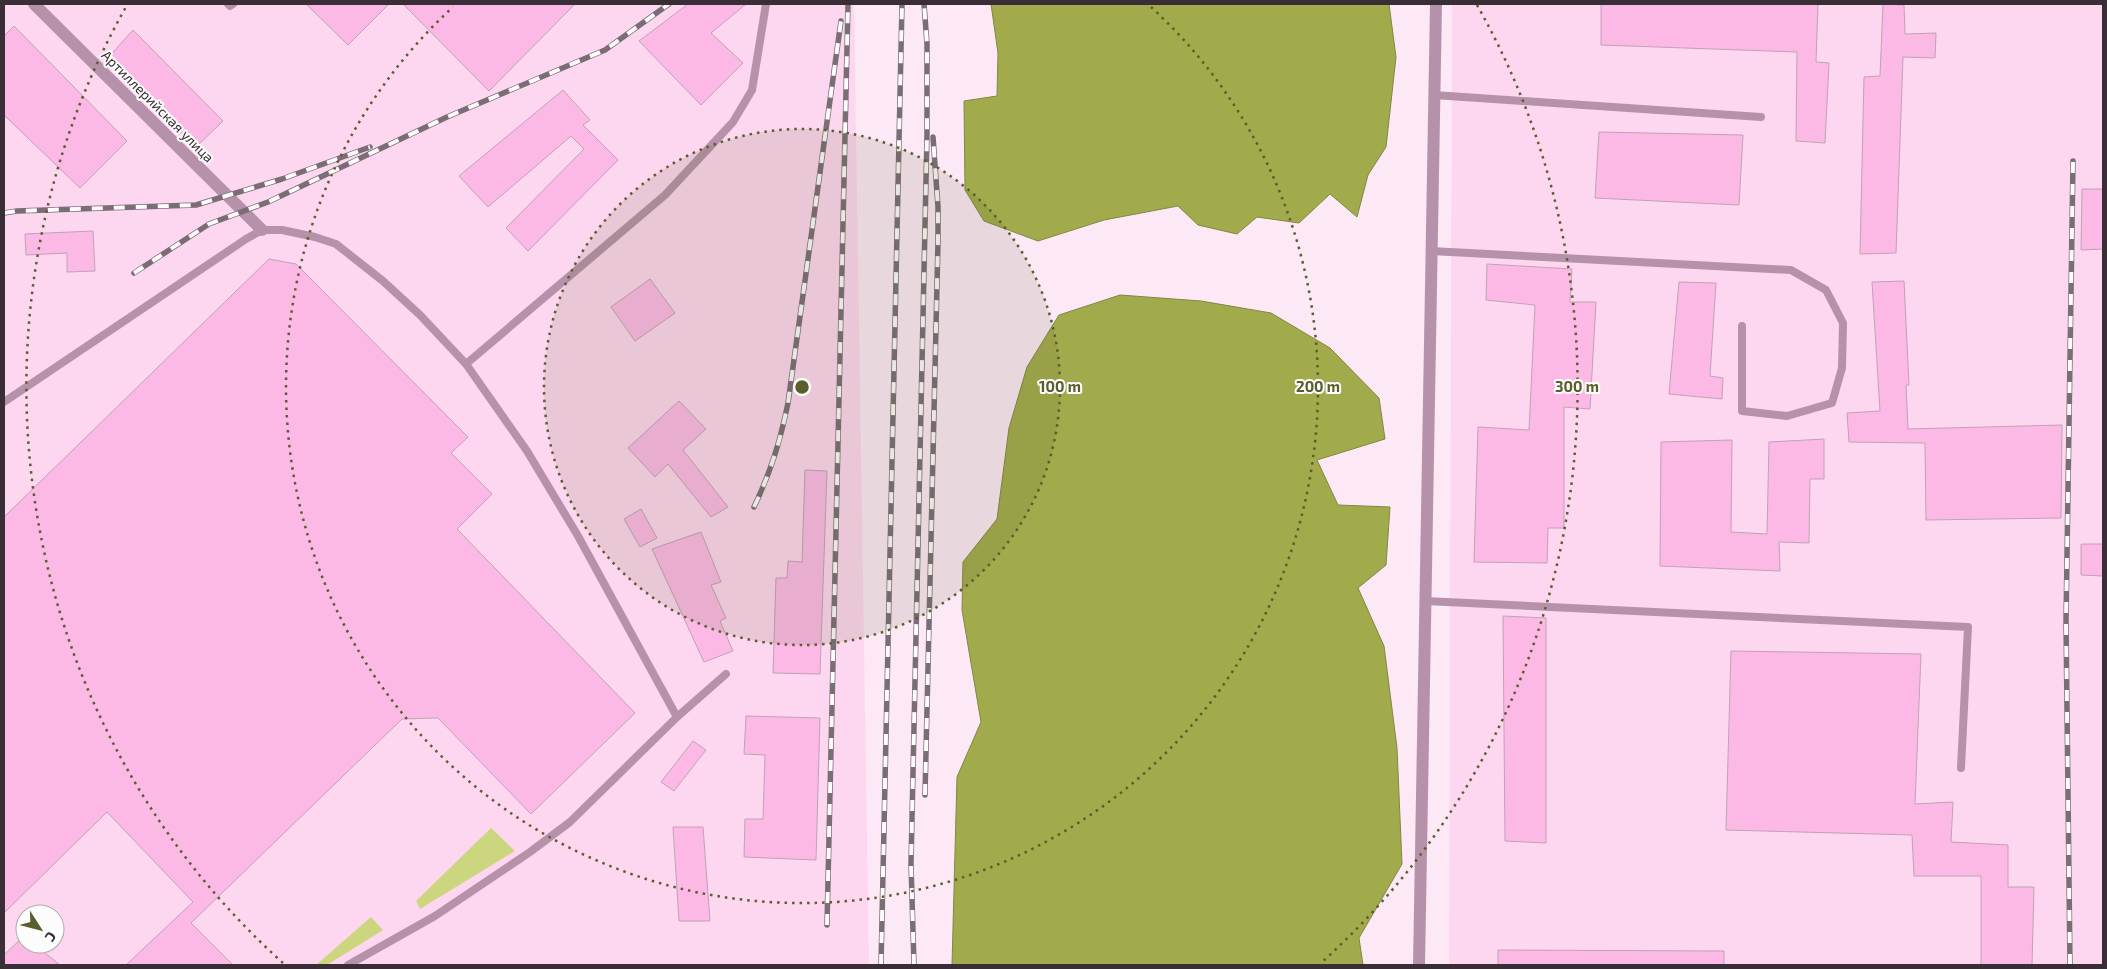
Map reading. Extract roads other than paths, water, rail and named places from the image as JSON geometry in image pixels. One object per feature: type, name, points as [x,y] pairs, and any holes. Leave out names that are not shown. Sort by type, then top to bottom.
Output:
[{"type":"street","name":"Артиллерийская улица","points":[[34,4],[262,230]]},
{"type":"street","points":[[1419,965],[1436,4]]},
{"type":"lane","points":[[228,4],[230,6],[233,4]]},
{"type":"lane","points":[[466,364],[665,195],[732,122],[752,90],[766,4]]},
{"type":"lane","points":[[1434,95],[1761,117]]},
{"type":"lane","points":[[4,402],[262,230],[282,230],[315,237],[336,244],[396,292],[466,364],[527,451],[578,536],[677,717]]},
{"type":"lane","points":[[1432,250],[1791,270],[1826,290],[1842,323],[1842,368],[1832,403],[1787,416],[1742,411],[1742,326]]},
{"type":"lane","points":[[1425,602],[1968,627],[1961,768]]},
{"type":"lane","points":[[348,965],[435,916],[530,852],[570,822],[677,717],[726,674]]},
{"type":"railway","points":[[134,273],[209,224],[268,202],[447,117],[605,50],[669,4]]},
{"type":"railway","points":[[827,925],[848,4]]},
{"type":"railway","points":[[881,965],[902,4]]},
{"type":"railway","points":[[914,965],[911,864],[927,135],[927,44],[924,4]]},
{"type":"railway","points":[[754,507],[774,456],[788,403],[841,21]]},
{"type":"railway","points":[[925,795],[938,242],[938,207],[933,137]]},
{"type":"railway","points":[[4,213],[196,205],[282,179],[370,147]]},
{"type":"railway","points":[[2070,965],[2066,622],[2073,161]]}]
